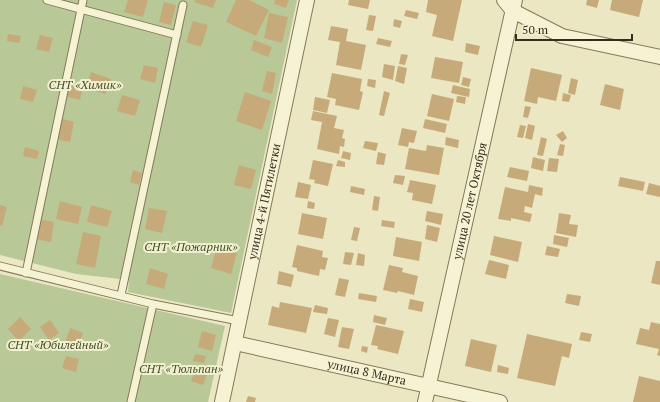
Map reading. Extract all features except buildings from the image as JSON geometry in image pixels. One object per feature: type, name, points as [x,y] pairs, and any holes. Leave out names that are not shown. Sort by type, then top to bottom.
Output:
[{"type":"street","name":"улица 4-й Пятилетки","points":[[222,402],[307,0]]},
{"type":"street","points":[[510,4],[562,36],[660,57]]},
{"type":"street","name":"улица 20 лет Октября","points":[[425,402],[510,4]]},
{"type":"street","name":"улица 8 Марта","points":[[235,343],[500,402]]},
{"type":"lane","points":[[47,0],[177,35]]},
{"type":"lane","points":[[26,273],[83,0]]},
{"type":"lane","points":[[120,295],[183,5]]},
{"type":"lane","points":[[0,266],[153,304],[240,321]]},
{"type":"lane","points":[[131,402],[153,304]]},
{"type":"green space","points":[[0,0],[297,0],[231,313],[128,292],[129,280],[76,274],[0,255]]},
{"type":"green space","name":"СНТ «Юбилейный»","points":[[0,274],[225,326],[208,402],[0,402]]},
{"type":"park label","name":"СНТ «Химик»","points":[[85,85]]},
{"type":"park label","name":"СНТ «Пожарник»","points":[[191,247]]},
{"type":"park label","name":"СНТ «Тюльпан»","points":[[181,369]]}]
